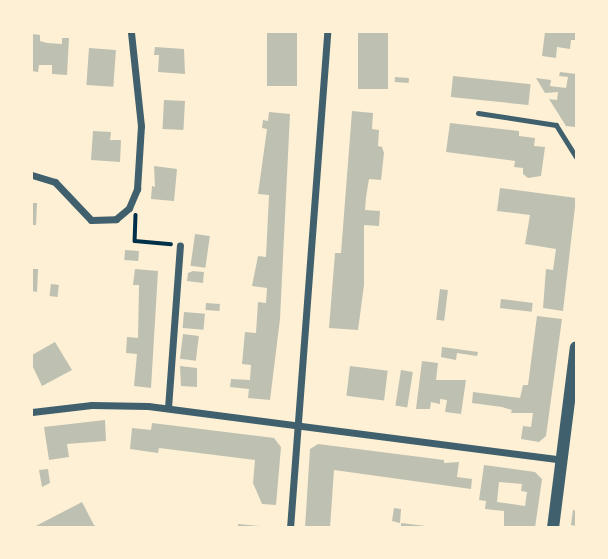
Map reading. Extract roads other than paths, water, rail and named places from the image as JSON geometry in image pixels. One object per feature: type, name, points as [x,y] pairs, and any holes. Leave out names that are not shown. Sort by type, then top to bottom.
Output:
[{"type":"street","points":[[32,175],[55,182],[91,220],[116,219],[130,208],[136,190],[141,126],[131,32]]},
{"type":"street","points":[[290,527],[327,32]]},
{"type":"street","points":[[167,408],[180,245]]},
{"type":"street","points":[[553,527],[572,409],[576,347]]},
{"type":"street","points":[[32,412],[92,405],[167,408],[562,460]]},
{"type":"lane","points":[[478,113],[556,125],[576,157]]}]
